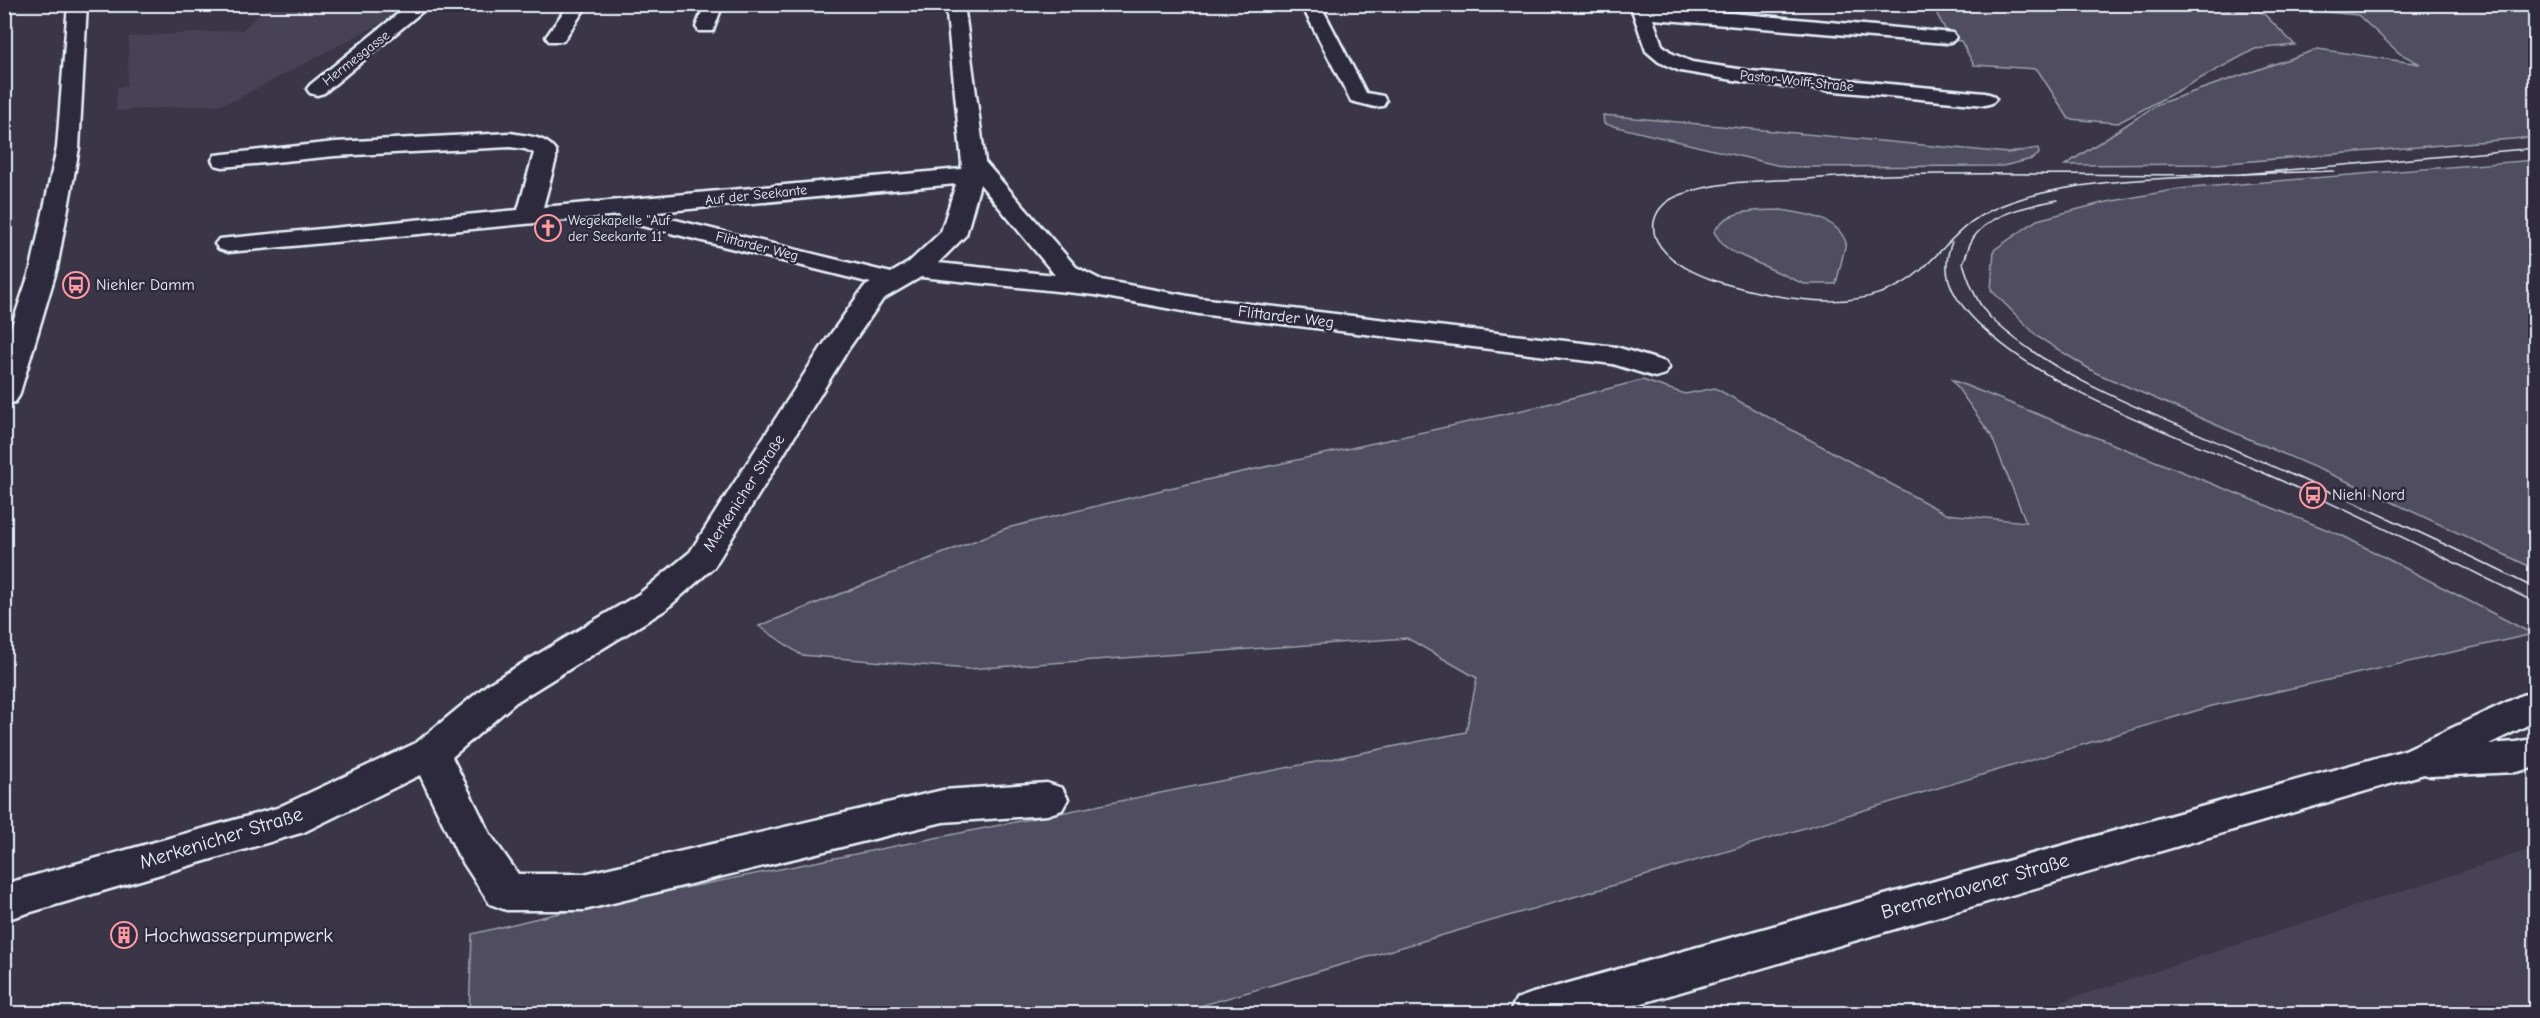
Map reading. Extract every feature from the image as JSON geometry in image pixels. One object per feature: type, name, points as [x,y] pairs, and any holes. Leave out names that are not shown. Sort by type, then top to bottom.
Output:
[{"type":"street","points":[[4,396],[44,268],[68,148],[78,4]]},
{"type":"street","name":"Hermesgasse","points":[[317,89],[422,4]]},
{"type":"street","points":[[556,37],[579,4]]},
{"type":"street","points":[[706,27],[714,4]]},
{"type":"street","name":"Merkenicher Straße","points":[[4,902],[289,821],[430,753],[502,693],[652,602],[702,559],[835,348],[873,293],[905,275],[954,235],[976,170],[955,4]]},
{"type":"street","points":[[1310,4],[1358,97],[1375,101]]},
{"type":"street","name":"Pastor-Wolff-Straße","points":[[1946,37],[1640,8],[1653,47],[1666,58],[1687,67],[1751,77],[1985,99]]},
{"type":"street","points":[[223,160],[334,149],[510,140],[526,142],[539,145],[545,151],[545,159],[528,216]]},
{"type":"street","points":[[976,170],[1067,273],[1095,287]]},
{"type":"street","name":"Auf der Seekante","points":[[228,244],[630,207],[976,170]]},
{"type":"street","name":"Flittarder Weg","points":[[630,207],[628,215],[905,275],[1095,287],[1199,306],[1616,356],[1655,368]]},
{"type":"street","name":"Bremerhavener Straße","points":[[1533,1014],[2416,761],[2535,705]]},
{"type":"street","points":[[430,753],[473,843],[506,892],[584,892],[943,806],[1047,799]]},
{"type":"street","name":"Bremerhavener Straße","points":[[2416,761],[2529,755]]},
{"type":"shaded area","points":[[2135,4],[2262,12],[2295,45],[2255,49],[2118,123],[2069,119],[2037,69],[1974,65],[1961,41],[1951,40],[1932,5]]},
{"type":"shaded area","points":[[270,5],[409,5],[404,11],[237,99],[222,104],[116,111],[117,87],[127,85],[129,37],[242,30]]},
{"type":"shaded area","points":[[2249,5],[2535,5],[2535,137],[2217,164],[2065,165],[2158,104],[2318,49],[2420,64],[2399,53],[2358,15]]},
{"type":"shaded area","points":[[1603,115],[2008,153],[2038,148],[2039,154],[2032,159],[2003,166],[1785,167],[1604,124]]},
{"type":"shaded area","points":[[2535,160],[2535,569],[2360,487],[2096,373],[2038,337],[1991,290],[1994,250],[2037,220],[2102,203],[2179,189]]},
{"type":"shaded area","points":[[1781,210],[1819,218],[1836,227],[1842,234],[1846,243],[1836,284],[1804,284],[1733,252],[1723,245],[1714,232],[1726,219],[1743,212]]},
{"type":"shaded area","points":[[1642,380],[1685,394],[1715,388],[1946,514],[2026,522],[1991,435],[1952,380],[2343,536],[2533,634],[2212,706],[1601,889],[1176,1013],[469,1014],[472,934],[555,914],[1466,732],[1477,678],[1407,638],[968,669],[801,655],[759,626],[1007,528],[1170,488],[1536,407]]},
{"type":"shaded area","points":[[2535,848],[2535,1013],[2026,1013],[2082,995]]},
{"type":"tram line","points":[[2243,174],[2536,148]]},
{"type":"tram line","points":[[2243,174],[2334,171]]},
{"type":"tram line","points":[[1915,174],[2243,174],[2096,184],[2067,188],[2011,202],[1971,222],[1921,270],[1901,284],[1879,294],[1856,299],[1831,301],[1780,297],[1715,281],[1689,270],[1666,253],[1659,245],[1654,228],[1658,212],[1671,199],[1710,186],[1742,182],[1915,174]]},
{"type":"tram line","points":[[2058,200],[2012,211],[2001,216],[1981,229],[1972,240],[1963,263],[1979,303],[1995,322],[2049,362],[2108,394],[2384,516],[2536,589]]},
{"type":"tram line","points":[[1952,242],[1947,272],[1957,299],[1971,316],[1999,342],[2031,365],[2105,405],[2327,502],[2536,603]]},
{"type":"place","name":"Wegekapelle \"Auf der Seekante 11\"","points":[[548,228]]},
{"type":"place","name":"Niehler Damm","points":[[76,285]]},
{"type":"place","name":"Niehl Nord","points":[[2313,495]]},
{"type":"place","name":"Hochwasserpumpwerk","points":[[124,935]]}]
